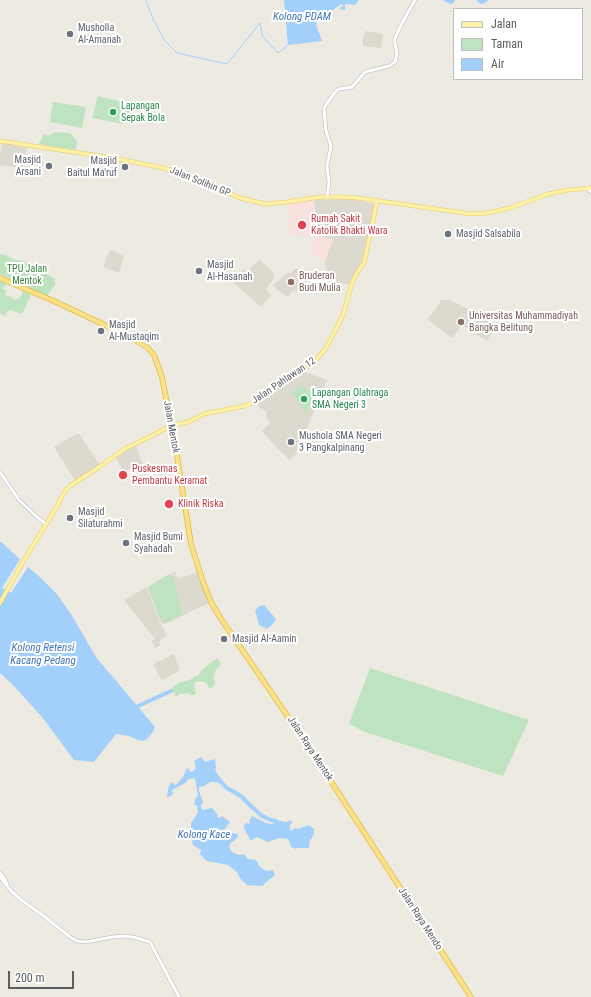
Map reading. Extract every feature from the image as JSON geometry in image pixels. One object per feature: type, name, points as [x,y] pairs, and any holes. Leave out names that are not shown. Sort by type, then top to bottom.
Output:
[{"type":"highway","name":"Jalan Mentok","points":[[0,278],[108,326],[138,341],[148,348],[154,355],[160,369],[190,538],[196,563],[212,604],[248,658]]},
{"type":"highway","name":"Jalan Raya Mentok","points":[[248,658],[369,841]]},
{"type":"highway","name":"Jalan Raya Mendo","points":[[369,841],[471,997]]},
{"type":"main road","name":"Jalan Solihin GP","points":[[0,141],[97,155],[159,167],[182,173],[240,198],[266,204],[309,198],[345,197],[471,214],[489,213],[510,208],[548,194],[589,188]]},
{"type":"main road","name":"Jalan Pahlawan 12","points":[[0,603],[65,491],[70,486],[125,449],[171,426],[188,422],[204,414],[244,406],[261,399],[282,381],[310,366],[316,360],[326,348],[335,332],[343,315],[352,283],[364,263],[377,201]]},
{"type":"street","points":[[327,197],[329,180],[327,166],[331,146],[326,131],[325,106],[337,90],[352,87],[365,72],[389,66],[395,62],[397,58],[395,41],[396,34],[415,0]]},
{"type":"street","points":[[589,188],[591,192]]},
{"type":"street","points":[[0,472],[19,500],[46,524]]},
{"type":"street","points":[[0,873],[7,885]]},
{"type":"street","points":[[0,877],[12,892],[20,899],[71,938],[81,942],[86,942],[122,936],[133,937],[150,942],[179,997]]},
{"type":"shaded area","points":[[365,31],[383,34],[381,48],[363,46]]},
{"type":"shaded area","points":[[2,143],[27,148],[22,168],[0,165]]},
{"type":"shaded area","points":[[350,199],[375,204],[371,224],[363,261],[349,284],[332,283],[324,262],[332,240],[315,234],[314,200]]},
{"type":"shaded area","name":"Rumah Sakit Katolik Bhakti Wara","points":[[314,200],[315,234],[333,240],[325,261],[314,254],[312,247],[317,238],[310,235],[289,235],[288,204]]},
{"type":"shaded area","points":[[111,250],[124,256],[119,273],[103,267]]},
{"type":"shaded area","points":[[259,259],[273,271],[274,278],[266,289],[271,295],[261,307],[233,282],[243,270],[248,271]]},
{"type":"shaded area","name":"Bruderan Budi Mulia","points":[[296,268],[309,279],[296,292],[294,290],[287,297],[273,286],[283,276],[287,273],[291,273]]},
{"type":"shaded area","name":"Universitas Muhammadiyah Bangka Belitung","points":[[441,300],[450,300],[481,316],[496,326],[487,341],[462,325],[452,338],[427,319],[436,309]]},
{"type":"shaded area","points":[[302,371],[327,380],[299,447],[295,455],[290,460],[262,431],[270,423],[267,419],[266,411],[260,408],[257,403],[279,384]]},
{"type":"shaded area","points":[[76,434],[79,434],[100,465],[75,481],[54,447]]},
{"type":"shaded area","points":[[136,445],[144,468],[123,471],[116,457],[127,449]]},
{"type":"shaded area","points":[[175,572],[179,578],[197,573],[209,603],[164,624],[160,620],[148,587]]},
{"type":"shaded area","points":[[147,587],[159,620],[167,635],[159,642],[160,645],[155,648],[152,641],[155,639],[124,600]]},
{"type":"shaded area","points":[[174,654],[180,670],[162,681],[153,664]]},
{"type":"green space","name":"Lapangan Sepak Bola","points":[[98,96],[134,105],[130,122],[124,121],[124,124],[92,118]]},
{"type":"green space","points":[[53,102],[86,107],[82,128],[50,122]]},
{"type":"green space","points":[[56,132],[69,133],[72,135],[77,141],[76,150],[39,144],[44,134],[48,136]]},
{"type":"green space","name":"TPU Jalan Mentok","points":[[0,254],[29,263],[55,279],[55,285],[47,296],[0,274]]},
{"type":"green space","name":"TPU Jalan Mentok","points":[[0,281],[6,284],[3,289],[6,291],[5,295],[13,298],[14,300],[20,298],[23,291],[31,295],[22,314],[10,310],[5,316],[0,314]]},
{"type":"green space","name":"Lapangan Olahraga SMA Negeri 3","points":[[300,385],[313,395],[306,415],[299,402],[292,394]]},
{"type":"green space","points":[[168,575],[170,577],[172,576],[183,615],[174,619],[171,614],[173,620],[165,624],[163,619],[170,615],[160,619],[148,587]]},
{"type":"green space","points":[[217,658],[221,664],[216,670],[213,679],[215,681],[214,686],[209,688],[205,682],[197,681],[194,684],[196,694],[180,694],[175,697],[174,692],[171,691],[174,686],[180,682],[190,680],[195,676],[198,676],[201,671]]},
{"type":"green space","points":[[370,668],[529,720],[503,776],[365,732],[349,724]]},
{"type":"water","name":"Kolong PDAM","points":[[284,0],[359,0],[355,5],[345,4],[345,10],[340,9],[343,5],[341,4],[317,22],[316,25],[322,41],[288,45]]},
{"type":"water","name":"Kolong Retensi Kacang Pedang","points":[[0,541],[20,559],[2,588],[11,593],[28,567],[56,593],[71,614],[96,657],[155,727],[147,739],[143,741],[129,736],[116,734],[94,762],[74,760],[42,717],[0,673]]},
{"type":"water","points":[[264,605],[276,619],[267,629],[259,625],[255,610]]},
{"type":"water","name":"Kolong Kace","points":[[201,757],[205,762],[215,760],[215,769],[218,775],[229,788],[228,791],[216,782],[210,782],[199,787],[203,802],[201,805],[202,810],[212,808],[217,814],[218,818],[222,816],[230,822],[224,830],[218,829],[217,833],[222,839],[230,836],[232,833],[238,834],[237,838],[230,844],[229,847],[232,852],[239,855],[244,854],[248,859],[256,860],[260,867],[266,871],[273,870],[275,875],[262,886],[247,885],[240,878],[237,872],[228,865],[207,861],[200,855],[201,850],[193,845],[190,831],[191,822],[198,812],[197,805],[194,805],[198,795],[195,778],[187,780],[187,782],[172,790],[173,794],[167,797],[171,782],[175,785],[177,784],[183,777],[187,768],[191,772],[194,771],[196,768],[194,761]]},
{"type":"water","points":[[252,816],[271,824],[275,822],[271,822],[271,819],[286,822],[291,820],[292,823],[290,825],[290,831],[309,825],[314,829],[314,833],[310,840],[309,848],[296,849],[291,847],[288,839],[279,838],[268,842],[257,837],[250,840],[244,825],[247,823],[249,824]]},
{"type":"waterway","points":[[146,0],[153,19],[165,41],[177,53],[227,64],[260,23],[262,35],[278,53],[288,45]]},
{"type":"waterway","points":[[446,0],[451,2],[453,0]]},
{"type":"waterway","points":[[479,0],[482,2],[486,0]]},
{"type":"waterway","points":[[138,706],[171,691]]},
{"type":"waterway","points":[[225,786],[241,796],[262,816],[276,821]]},
{"type":"place","name":"Musholla Al-Amanah","points":[[70,34]]},
{"type":"place","name":"Lapangan Sepak Bola","points":[[113,112]]},
{"type":"place","name":"Masjid Arsani","points":[[49,166]]},
{"type":"place","name":"Masjid Baitul Ma'ruf","points":[[125,167]]},
{"type":"place","name":"Rumah Sakit Katolik Bhakti Wara","points":[[302,225]]},
{"type":"place","name":"Masjid Salsabila","points":[[448,234]]},
{"type":"place","name":"Masjid Al-Hasanah","points":[[199,271]]},
{"type":"place","name":"Bruderan Budi Mulia","points":[[291,282]]},
{"type":"place","name":"Universitas Muhammadiyah Bangka Belitung","points":[[461,322]]},
{"type":"place","name":"Masjid Al-Mustaqim","points":[[101,331]]},
{"type":"place","name":"Lapangan Olahraga SMA Negeri 3","points":[[304,399]]},
{"type":"place","name":"Mushola SMA Negeri 3 Pangkalpinang","points":[[291,442]]},
{"type":"place","name":"Puskesmas Pembantu Keramat","points":[[123,475]]},
{"type":"place","name":"Klinik Riska","points":[[169,504]]},
{"type":"place","name":"Masjid Silaturahmi","points":[[70,518]]},
{"type":"place","name":"Masjid Bumi Syahadah","points":[[126,543]]},
{"type":"place","name":"Masjid Al-Aamin","points":[[224,639]]}]
